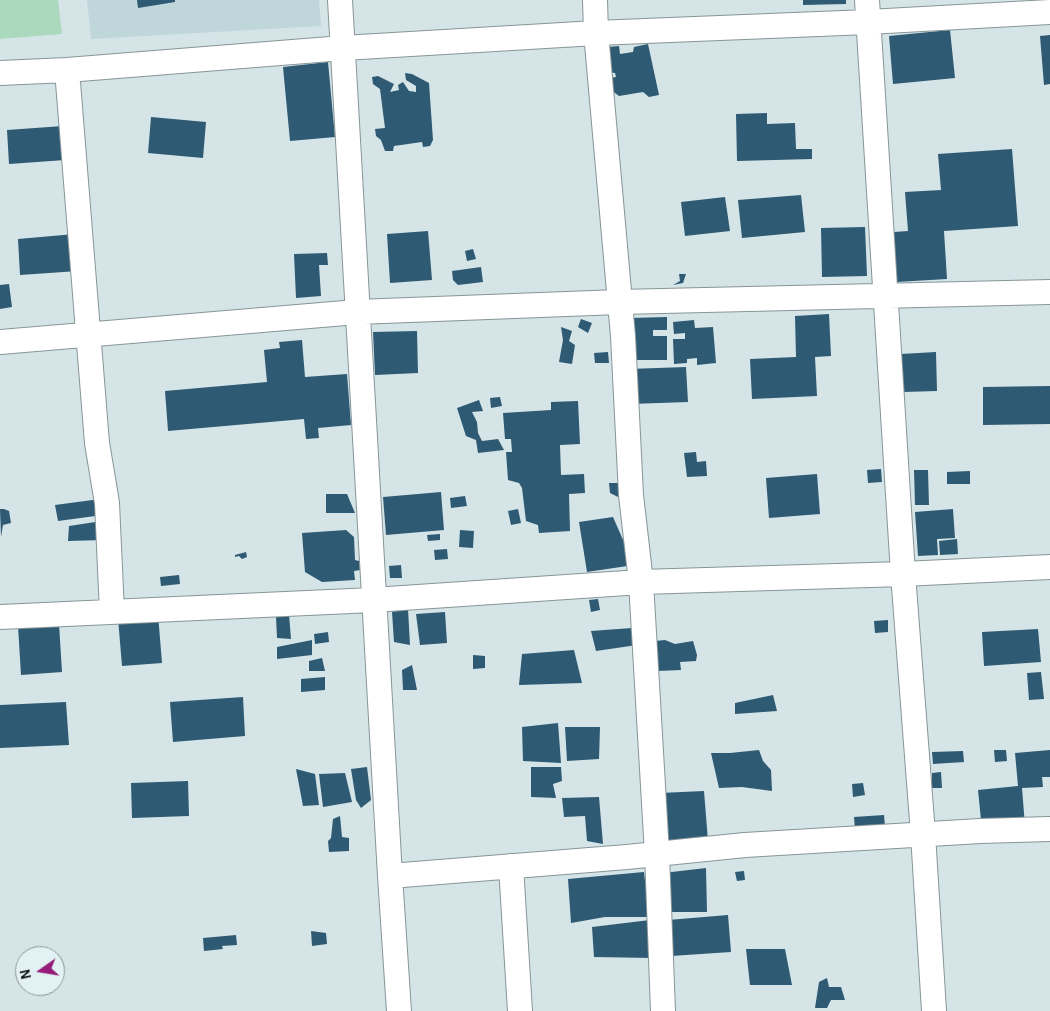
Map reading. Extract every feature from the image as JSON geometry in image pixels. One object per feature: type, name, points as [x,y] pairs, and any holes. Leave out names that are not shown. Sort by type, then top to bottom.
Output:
[{"type":"street","points":[[340,0],[399,1011]]},
{"type":"street","points":[[595,0],[596,33],[623,336],[631,495],[641,582],[657,854],[663,1011]]},
{"type":"street","points":[[867,11],[903,574],[923,834],[934,1011]]},
{"type":"street","points":[[0,73],[67,70],[343,48],[596,33],[867,11],[1050,12]]},
{"type":"street","points":[[67,70],[96,443],[107,503],[112,612]]},
{"type":"street","points":[[0,342],[357,312],[619,302],[1050,292]]},
{"type":"street","points":[[0,617],[374,600],[641,582],[903,574],[1050,567]]},
{"type":"street","points":[[390,876],[745,845],[923,834],[1050,830]]},
{"type":"street","points":[[511,866],[520,1011]]},
{"type":"shaded area","points":[[87,0],[319,0],[321,26],[91,39]]},
{"type":"green space","points":[[0,0],[58,0],[62,34],[0,39]]},
{"type":"building","points":[[137,0],[175,0],[175,2],[138,8]]},
{"type":"building","points":[[803,0],[846,0],[846,4],[803,5]]},
{"type":"building","points":[[950,30],[955,78],[893,84],[889,36]]},
{"type":"building","points":[[1050,35],[1050,84],[1044,85],[1040,36]]},
{"type":"building","points":[[648,44],[659,95],[649,97],[643,92],[619,96],[611,90],[610,78],[616,77],[615,73],[606,72],[608,47],[619,46],[620,54],[633,52],[634,47]]},
{"type":"building","points":[[328,62],[335,137],[290,141],[283,67]]},
{"type":"building","points":[[405,73],[412,74],[429,83],[433,140],[430,146],[423,147],[422,142],[394,146],[393,151],[385,151],[381,140],[376,136],[375,129],[385,128],[380,89],[373,84],[372,77],[378,76],[394,84],[390,92],[399,90],[398,85],[403,82],[409,91],[416,92],[416,86],[406,80]]},
{"type":"building","points":[[767,113],[767,124],[795,123],[796,149],[812,149],[812,159],[737,161],[736,114]]},
{"type":"building","points":[[151,117],[206,122],[203,158],[148,153]]},
{"type":"building","points":[[63,126],[65,160],[9,164],[7,130]]},
{"type":"building","points":[[1012,149],[1018,226],[944,231],[947,279],[897,282],[894,232],[908,231],[905,192],[941,190],[938,154]]},
{"type":"building","points":[[801,195],[805,232],[742,238],[738,200]]},
{"type":"building","points":[[725,197],[730,231],[685,236],[681,202]]},
{"type":"building","points":[[865,227],[867,276],[822,277],[821,228]]},
{"type":"building","points":[[428,231],[432,280],[390,283],[387,234]]},
{"type":"building","points":[[75,234],[78,271],[20,275],[18,239]]},
{"type":"building","points":[[473,249],[476,259],[467,261],[465,251]]},
{"type":"building","points":[[327,253],[328,265],[319,265],[321,296],[296,298],[294,254]]},
{"type":"building","points":[[481,267],[483,282],[458,285],[453,280],[452,271]]},
{"type":"building","points":[[679,274],[686,274],[683,283],[673,285],[680,281]]},
{"type":"building","points":[[9,284],[12,307],[0,309],[0,285]]},
{"type":"building","points":[[829,314],[831,356],[815,357],[817,396],[752,399],[750,359],[796,357],[795,316]]},
{"type":"building","points":[[667,317],[667,330],[653,330],[653,336],[667,336],[667,360],[635,360],[630,318]]},
{"type":"building","points":[[581,319],[592,323],[588,333],[578,327]]},
{"type":"building","points":[[694,320],[695,328],[713,327],[716,363],[697,365],[697,358],[687,359],[687,363],[674,364],[673,339],[685,339],[685,333],[674,334],[673,322]]},
{"type":"building","points":[[561,327],[572,331],[569,341],[575,345],[572,364],[559,362],[563,340]]},
{"type":"building","points":[[417,331],[418,373],[375,375],[373,332]]},
{"type":"building","points":[[302,340],[305,377],[347,374],[351,425],[318,428],[319,438],[306,439],[304,419],[168,431],[165,391],[267,382],[264,350],[280,348],[279,342]]},
{"type":"building","points":[[608,352],[609,363],[595,363],[594,353]]},
{"type":"building","points":[[936,352],[937,391],[903,392],[901,354]]},
{"type":"building","points":[[686,367],[688,402],[630,404],[628,369]]},
{"type":"building","points":[[1050,386],[1050,424],[983,425],[983,387]]},
{"type":"building","points":[[500,397],[502,406],[491,408],[490,398]]},
{"type":"building","points":[[479,400],[483,411],[472,412],[482,441],[498,439],[504,450],[478,453],[476,440],[466,436],[457,408]]},
{"type":"building","points":[[578,401],[580,444],[560,445],[561,475],[584,474],[585,493],[569,494],[570,531],[539,533],[538,525],[526,521],[522,488],[519,483],[508,480],[506,452],[512,452],[511,439],[505,439],[503,413],[551,410],[551,402]]},
{"type":"building","points":[[696,452],[697,462],[706,461],[707,476],[687,477],[684,453]]},
{"type":"building","points":[[881,469],[882,482],[868,483],[867,470]]},
{"type":"building","points":[[914,470],[928,470],[929,505],[915,505]]},
{"type":"building","points":[[970,471],[970,484],[947,484],[947,472]]},
{"type":"building","points":[[817,474],[820,514],[769,518],[766,478]]},
{"type":"building","points":[[609,483],[619,483],[625,496],[618,497],[610,493]]},
{"type":"building","points":[[441,492],[444,530],[386,535],[383,497]]},
{"type":"building","points":[[326,494],[347,494],[355,513],[326,513]]},
{"type":"building","points":[[465,496],[467,506],[451,508],[450,498]]},
{"type":"building","points":[[100,499],[103,515],[58,521],[55,505]]},
{"type":"building","points":[[0,509],[9,511],[11,523],[3,525],[1,537]]},
{"type":"building","points":[[518,509],[521,523],[511,525],[508,511]]},
{"type":"building","points":[[953,509],[955,538],[937,539],[938,555],[918,556],[915,512]]},
{"type":"building","points":[[613,517],[634,565],[587,572],[579,522]]},
{"type":"building","points":[[102,521],[103,540],[68,541],[69,526]]},
{"type":"building","points":[[346,530],[354,537],[355,560],[359,561],[360,570],[354,571],[355,580],[322,582],[305,572],[302,533]]},
{"type":"building","points":[[460,530],[474,531],[473,548],[459,547]]},
{"type":"building","points":[[440,534],[440,540],[428,541],[427,535]]},
{"type":"building","points":[[957,539],[958,554],[940,555],[939,541]]},
{"type":"building","points":[[447,549],[448,559],[435,560],[434,550]]},
{"type":"building","points":[[246,552],[247,557],[242,559],[239,556],[235,557],[235,555]]},
{"type":"building","points":[[401,565],[402,578],[390,578],[389,566]]},
{"type":"building","points":[[179,575],[180,584],[161,586],[160,577]]},
{"type":"building","points":[[598,599],[600,610],[591,612],[589,600]]},
{"type":"building","points":[[408,609],[410,645],[394,642],[392,612]]},
{"type":"building","points":[[445,612],[447,643],[420,645],[416,614]]},
{"type":"building","points":[[158,614],[162,663],[122,666],[118,618]]},
{"type":"building","points":[[289,614],[291,639],[277,638],[276,617]]},
{"type":"building","points":[[888,620],[888,632],[875,633],[874,621]]},
{"type":"building","points":[[59,624],[62,672],[21,675],[18,626]]},
{"type":"building","points":[[632,628],[637,645],[596,651],[591,631]]},
{"type":"building","points":[[1038,629],[1041,662],[984,666],[982,632]]},
{"type":"building","points":[[328,632],[329,642],[315,644],[314,634]]},
{"type":"building","points":[[312,640],[312,655],[277,659],[277,647]]},
{"type":"building","points":[[665,640],[675,644],[693,641],[697,655],[696,661],[680,662],[681,670],[657,671],[655,641]]},
{"type":"building","points":[[574,650],[582,683],[519,685],[522,654]]},
{"type":"building","points":[[473,655],[485,656],[485,668],[473,669]]},
{"type":"building","points":[[322,658],[325,671],[309,671],[309,661]]},
{"type":"building","points":[[412,665],[417,690],[403,690],[402,670]]},
{"type":"building","points":[[1041,672],[1044,699],[1029,700],[1027,673]]},
{"type":"building","points":[[325,677],[325,690],[301,692],[301,679]]},
{"type":"building","points":[[773,695],[777,711],[735,714],[735,703]]},
{"type":"building","points":[[243,697],[245,736],[173,742],[170,702]]},
{"type":"building","points":[[66,702],[69,745],[0,748],[0,705]]},
{"type":"building","points":[[558,723],[561,763],[523,761],[522,727]]},
{"type":"building","points":[[565,727],[600,727],[599,759],[567,761]]},
{"type":"building","points":[[759,750],[763,761],[771,770],[772,791],[742,787],[719,788],[711,753]]},
{"type":"building","points":[[994,750],[1006,750],[1007,761],[995,762]]},
{"type":"building","points":[[1050,750],[1050,777],[1042,777],[1043,787],[1022,788],[1025,826],[982,830],[978,790],[1018,786],[1015,753]]},
{"type":"building","points":[[963,751],[964,762],[933,764],[932,752]]},
{"type":"building","points":[[367,767],[371,800],[361,808],[356,800],[351,769]]},
{"type":"building","points":[[531,767],[561,767],[562,781],[553,784],[556,798],[531,797]]},
{"type":"building","points":[[296,769],[315,774],[319,805],[303,806]]},
{"type":"building","points":[[941,772],[942,788],[932,788],[932,773]]},
{"type":"building","points":[[345,773],[352,802],[323,807],[319,774]]},
{"type":"building","points":[[188,781],[189,816],[132,818],[131,783]]},
{"type":"building","points":[[863,783],[865,795],[853,797],[852,784]]},
{"type":"building","points":[[704,791],[708,841],[663,842],[660,793]]},
{"type":"building","points":[[599,797],[603,844],[587,841],[585,816],[564,817],[562,798]]},
{"type":"building","points":[[884,815],[885,827],[855,830],[854,817]]},
{"type":"building","points":[[340,816],[342,837],[349,838],[349,851],[329,852],[328,841],[331,838],[333,819]]},
{"type":"building","points":[[706,868],[707,912],[669,912],[663,873]]},
{"type":"building","points":[[744,871],[745,880],[737,881],[735,872]]},
{"type":"building","points":[[644,872],[649,917],[605,917],[571,923],[568,879]]},
{"type":"building","points":[[728,915],[731,952],[671,956],[668,920]]},
{"type":"building","points":[[650,920],[653,958],[594,957],[592,927]]},
{"type":"building","points":[[311,931],[326,933],[327,944],[312,946]]},
{"type":"building","points":[[236,935],[237,945],[222,946],[223,949],[204,951],[203,938]]},
{"type":"building","points":[[746,949],[785,949],[792,985],[750,985]]},
{"type":"building","points":[[827,978],[829,987],[841,987],[845,1000],[831,1000],[827,1008],[815,1008],[819,982]]}]
